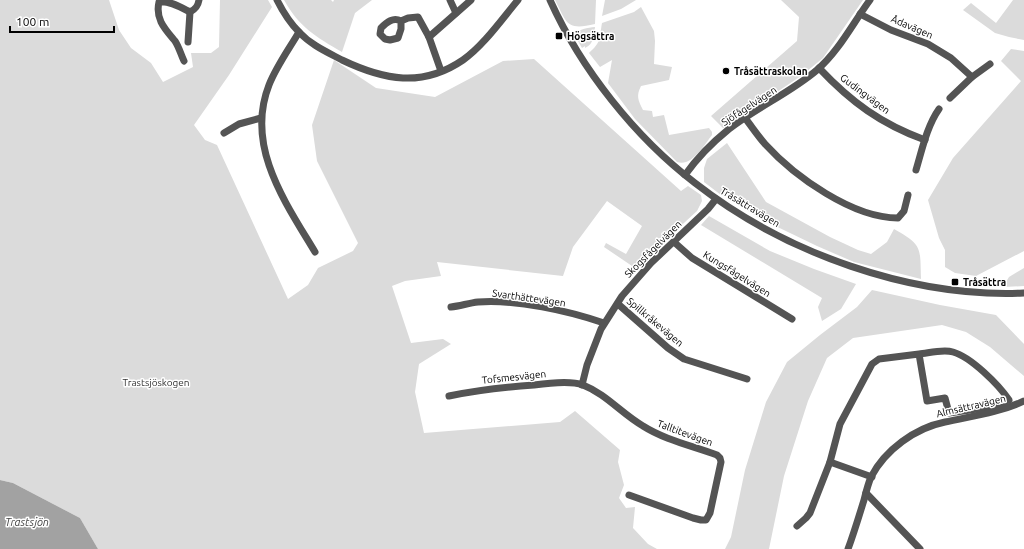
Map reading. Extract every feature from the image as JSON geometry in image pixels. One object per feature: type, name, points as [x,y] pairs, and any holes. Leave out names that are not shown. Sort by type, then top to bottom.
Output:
[{"type":"street","points":[[190,12],[198,5],[199,0]]},
{"type":"street","points":[[277,0],[284,14],[299,32],[316,46],[332,55],[371,72],[383,76],[411,78],[430,75],[462,60],[471,53],[518,0]]},
{"type":"street","points":[[450,0],[456,13]]},
{"type":"street","points":[[429,37],[471,0]]},
{"type":"street","name":"Tråsättravägen","points":[[550,0],[578,51],[613,101],[638,130],[684,175],[716,198],[774,234],[836,262],[893,279],[950,289],[989,293],[1024,293]]},
{"type":"street","name":"Sjöfågelvägen","points":[[684,175],[694,162],[722,135],[745,118],[783,95],[819,68],[839,46],[870,0]]},
{"type":"street","points":[[184,62],[178,47],[161,23],[158,12],[159,1],[168,2],[190,12]]},
{"type":"street","points":[[188,42],[190,12]]},
{"type":"street","name":"Ådavägen","points":[[860,14],[891,30],[928,44],[951,58],[972,77]]},
{"type":"street","points":[[401,21],[408,18],[418,17],[429,37],[441,71]]},
{"type":"street","points":[[299,32],[273,75],[263,102],[261,118],[264,149],[276,184],[315,252]]},
{"type":"street","points":[[950,98],[972,77],[990,64]]},
{"type":"street","name":"Gudingvägen","points":[[819,68],[849,97],[867,111],[894,127],[925,140]]},
{"type":"street","points":[[916,170],[925,140],[935,114],[939,109]]},
{"type":"street","points":[[224,133],[239,124],[261,118]]},
{"type":"street","points":[[745,118],[765,144],[793,171],[815,187],[848,205],[882,217],[898,218],[904,211],[908,195]]},
{"type":"street","name":"Skogsfågelvägen","points":[[582,384],[587,365],[604,324],[628,288],[639,275],[708,209],[716,198]]},
{"type":"street","name":"Kungsfågelvägen","points":[[674,242],[692,258],[792,319]]},
{"type":"street","name":"Svarthättevägen","points":[[451,307],[479,302],[510,303],[554,310],[604,324]]},
{"type":"street","name":"Spillkråkevägen","points":[[618,304],[668,348],[684,359],[747,379]]},
{"type":"street","points":[[797,526],[810,513],[830,462],[843,416],[852,404],[872,364],[879,360],[919,354],[953,352],[984,372],[1009,400],[991,407],[948,413],[945,398],[927,401],[919,354]]},
{"type":"street","name":"Tofsmesvägen","points":[[449,396],[480,390],[514,386],[554,383],[582,384]]},
{"type":"street","name":"Talltitevägen","points":[[582,384],[604,396],[644,427],[662,436],[717,455],[720,458],[721,462],[710,513],[706,520],[693,518],[629,495]]},
{"type":"street","name":"Almsättravägen","points":[[851,548],[872,476],[886,457],[899,444],[920,430],[943,422],[995,412],[1024,401]]},
{"type":"street","points":[[830,462],[872,476]]},
{"type":"street","points":[[866,493],[920,549]]},
{"type":"green space","name":"Trastsjöskogen","points":[[0,0],[109,0],[119,30],[131,48],[151,63],[163,82],[193,67],[191,53],[211,53],[219,47],[220,0],[268,0],[272,7],[229,75],[194,125],[205,140],[217,145],[288,299],[308,285],[318,268],[353,251],[358,243],[317,161],[312,125],[334,60],[376,88],[435,97],[503,61],[534,59],[681,191],[688,186],[701,195],[702,201],[697,211],[635,268],[604,247],[606,243],[626,254],[642,226],[607,201],[573,247],[563,276],[437,262],[441,276],[405,281],[392,286],[411,343],[443,339],[451,344],[419,364],[415,392],[424,433],[560,422],[575,411],[620,450],[618,462],[624,485],[619,498],[626,508],[635,507],[633,528],[648,544],[657,549],[98,549],[80,518],[13,483],[0,480]]},
{"type":"green space","points":[[284,0],[331,0],[333,2],[334,0],[372,0],[355,13],[342,52],[324,41],[302,24]]},
{"type":"green space","points":[[555,0],[596,0],[595,24],[573,26],[565,20]]},
{"type":"green space","points":[[605,0],[636,0],[621,9],[602,16]]},
{"type":"green space","points":[[781,0],[863,0],[823,58],[801,76],[723,128],[711,116],[797,41],[799,17]]},
{"type":"green space","points":[[1013,0],[1024,0],[1024,40],[995,33],[963,10],[971,3],[996,23]]},
{"type":"green space","points":[[641,7],[654,31],[654,64],[672,67],[669,80],[641,86],[638,93],[638,98],[643,110],[652,111],[653,117],[664,115],[669,135],[709,128],[712,132],[712,135],[697,154],[688,161],[682,163],[677,162],[635,119],[608,83],[612,60],[600,67],[589,53],[598,42],[602,23],[634,12]]},
{"type":"green space","points":[[595,27],[592,42],[585,48],[585,46],[582,48],[575,36],[576,33],[584,29]]},
{"type":"green space","points":[[1011,49],[1024,51],[1024,251],[976,276],[955,273],[945,267],[945,250],[939,238],[928,200],[953,158],[1021,81],[1001,61]]},
{"type":"green space","points":[[727,143],[766,202],[830,237],[858,250],[871,254],[887,242],[894,229],[903,234],[918,248],[920,254],[921,279],[854,262],[759,218],[747,210],[732,194],[721,195],[704,182],[704,168],[707,159]]},
{"type":"green space","points":[[709,216],[770,251],[856,284],[841,309],[822,321],[818,307],[822,298],[701,225]]},
{"type":"green space","points":[[1024,268],[1024,286],[1003,287],[1009,277]]},
{"type":"green space","points":[[872,290],[940,305],[996,315],[1024,344],[1024,376],[990,347],[966,332],[942,325],[853,338],[827,358],[808,401],[784,476],[769,549],[725,549],[731,537],[745,470],[766,402],[787,362],[857,307]]},
{"type":"water","name":"Trastsjön","points":[[0,480],[13,483],[80,518],[98,549],[0,549]]},
{"type":"place","name":"Högsättra","points":[[559,36]]},
{"type":"place","name":"Tråsättraskolan","points":[[726,71]]},
{"type":"place","name":"Tråsättra","points":[[955,282]]}]
